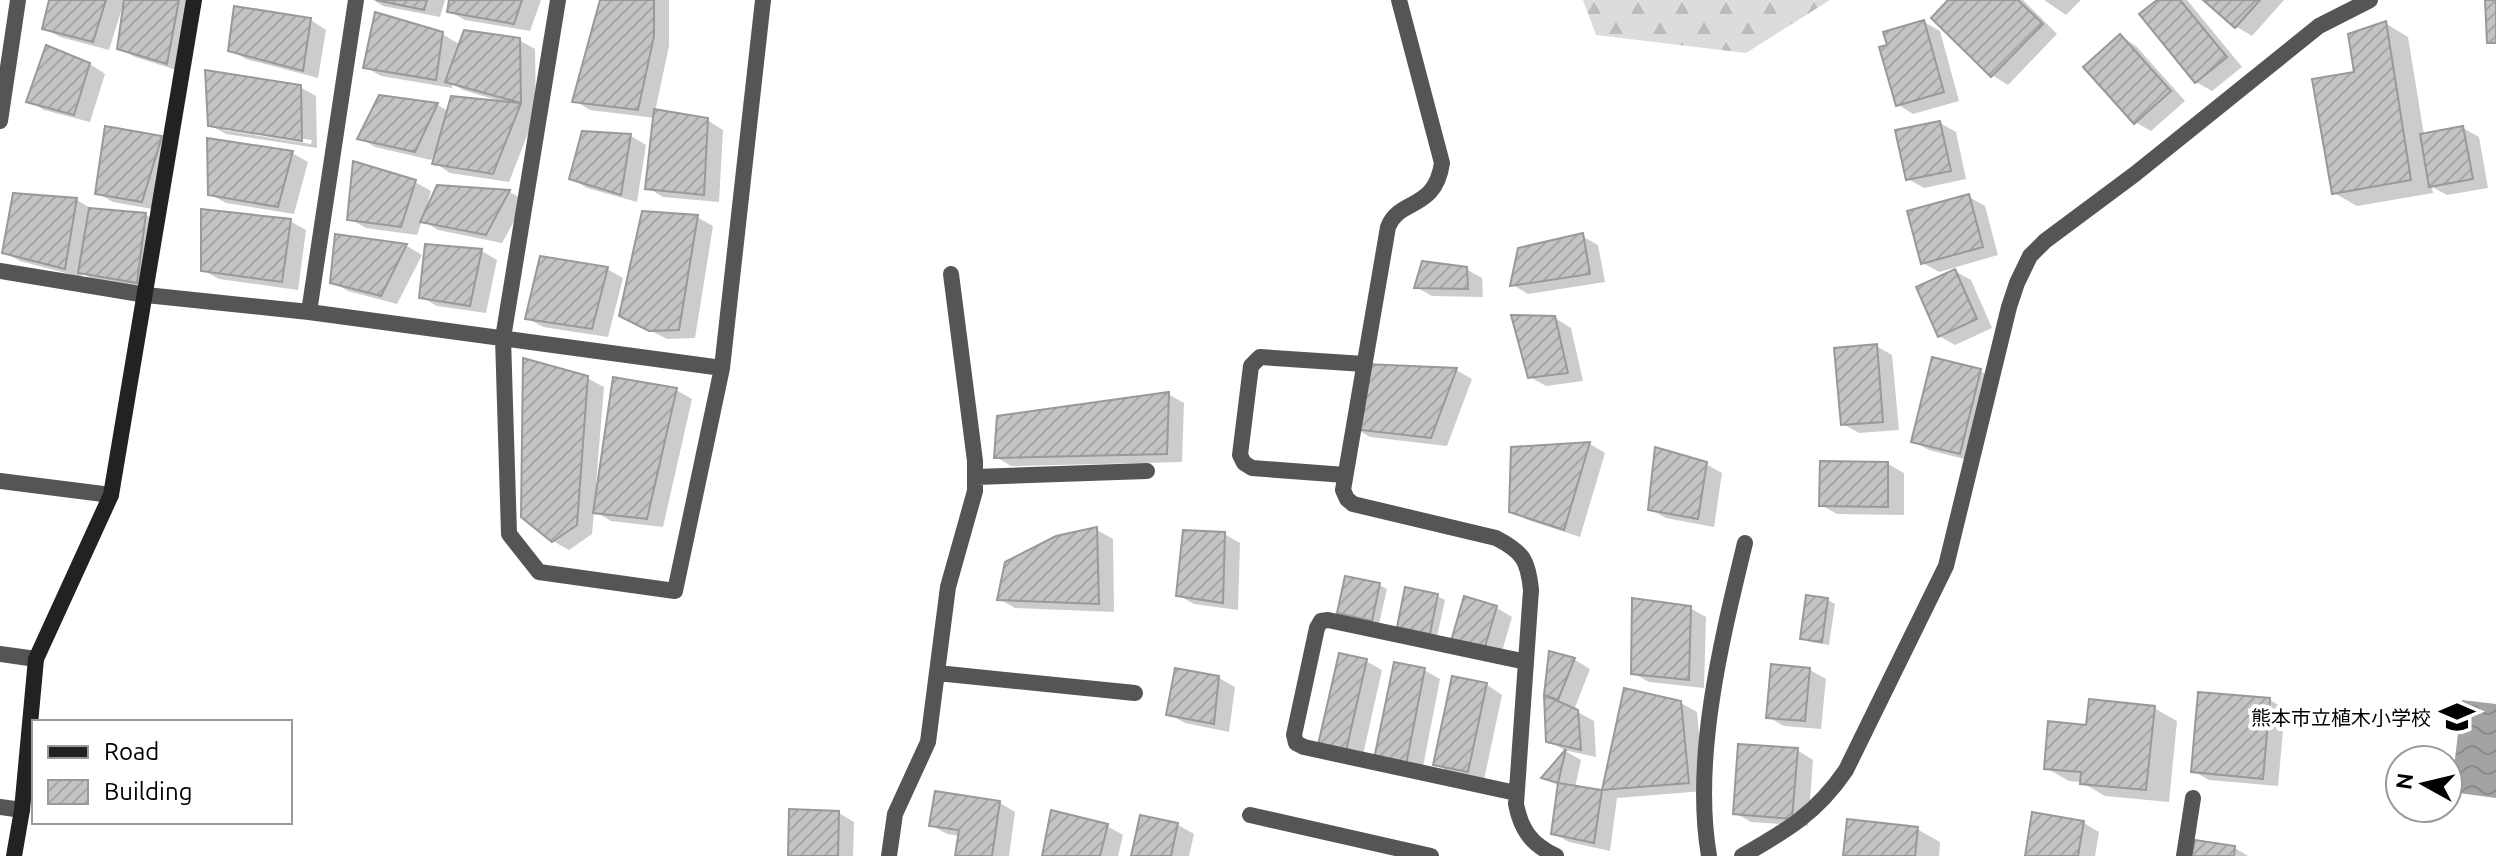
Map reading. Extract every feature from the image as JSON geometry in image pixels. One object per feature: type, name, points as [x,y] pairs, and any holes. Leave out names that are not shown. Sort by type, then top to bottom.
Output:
[{"type":"street","points":[[0,121],[18,0]]},
{"type":"street","points":[[14,856],[22,810],[36,659],[111,495],[194,0]]},
{"type":"street","points":[[309,312],[356,0]]},
{"type":"street","points":[[558,0],[503,338],[509,534],[539,572],[675,591],[722,368],[763,0]]},
{"type":"street","points":[[1399,0],[1442,163],[1439,180],[1433,190],[1391,221],[1343,490],[1353,504],[1496,538],[1514,547],[1525,559],[1531,590],[1516,793],[1520,823],[1531,850],[1556,856]]},
{"type":"street","points":[[1742,856],[1792,828],[1833,789],[1846,770],[1946,566],[2009,307],[2030,256],[2319,26],[2370,0]]},
{"type":"street","points":[[0,271],[146,295],[309,312],[722,368]]},
{"type":"street","points":[[889,856],[895,814],[928,742],[948,587],[972,505],[976,477],[951,274]]},
{"type":"street","points":[[1345,475],[1252,468],[1244,463],[1240,455],[1251,366],[1260,357],[1364,364]]},
{"type":"street","points":[[976,477],[1147,471]]},
{"type":"street","points":[[0,481],[111,495]]},
{"type":"street","points":[[1709,856],[1704,811],[1708,733],[1719,652],[1745,543]]},
{"type":"street","points":[[1516,793],[1304,747],[1296,743],[1294,735],[1321,621],[1526,662]]},
{"type":"street","points":[[0,654],[36,659]]},
{"type":"street","points":[[937,673],[1135,693]]},
{"type":"street","points":[[2184,856],[2193,798]]},
{"type":"street","points":[[0,807],[22,810]]},
{"type":"street","points":[[1250,815],[1431,856]]},
{"type":"green space","points":[[1583,0],[1830,0],[1746,53],[1596,35]]},
{"type":"water","points":[[2462,700],[2496,704],[2496,798],[2464,794],[2464,744],[2457,744]]},
{"type":"building","points":[[49,0],[106,0],[93,42],[42,29]]},
{"type":"building","points":[[124,0],[179,0],[167,64],[117,49]]},
{"type":"building","points":[[376,0],[427,0],[424,10]]},
{"type":"building","points":[[449,0],[522,0],[514,24],[447,12]]},
{"type":"building","points":[[600,0],[654,0],[654,36],[638,110],[572,102]]},
{"type":"building","points":[[1948,0],[2018,0],[2043,24],[1991,77],[1931,18]]},
{"type":"building","points":[[2157,0],[2180,0],[2227,57],[2195,83],[2139,14]]},
{"type":"building","points":[[2203,0],[2260,0],[2235,28]]},
{"type":"building","points":[[2485,0],[2496,0],[2496,43],[2487,43]]},
{"type":"building","points":[[234,6],[311,18],[303,71],[228,51]]},
{"type":"building","points":[[375,12],[443,32],[436,80],[363,68]]},
{"type":"building","points":[[1924,20],[1944,92],[1896,106],[1879,47],[1887,45],[1883,32]]},
{"type":"building","points":[[2386,21],[2411,180],[2332,194],[2312,79],[2354,72],[2348,34]]},
{"type":"building","points":[[464,30],[520,38],[521,103],[445,82]]},
{"type":"building","points":[[2120,34],[2171,91],[2134,124],[2083,67]]},
{"type":"building","points":[[46,45],[90,63],[74,115],[26,102]]},
{"type":"building","points":[[205,70],[301,85],[302,141],[208,126]]},
{"type":"building","points":[[379,95],[438,103],[415,152],[357,139]]},
{"type":"building","points":[[451,96],[521,103],[493,174],[432,164]]},
{"type":"building","points":[[654,109],[708,118],[704,195],[645,189]]},
{"type":"building","points":[[1940,121],[1951,171],[1906,180],[1895,130]]},
{"type":"building","points":[[105,126],[162,136],[142,202],[95,194]]},
{"type":"building","points":[[2463,126],[2473,179],[2429,187],[2420,134]]},
{"type":"building","points":[[582,131],[631,134],[621,195],[569,179]]},
{"type":"building","points":[[207,138],[293,151],[278,207],[208,195]]},
{"type":"building","points":[[353,161],[416,180],[401,227],[347,220]]},
{"type":"building","points":[[437,185],[510,190],[486,235],[420,222]]},
{"type":"building","points":[[13,193],[77,198],[65,269],[2,253]]},
{"type":"building","points":[[1969,194],[1983,247],[1921,264],[1907,211]]},
{"type":"building","points":[[89,208],[146,213],[137,283],[78,273]]},
{"type":"building","points":[[201,209],[291,219],[282,282],[201,271]]},
{"type":"building","points":[[642,211],[698,215],[679,330],[649,331],[619,316]]},
{"type":"building","points":[[1583,233],[1590,274],[1510,286],[1518,248]]},
{"type":"building","points":[[335,234],[407,244],[381,296],[330,283]]},
{"type":"building","points":[[425,244],[482,249],[470,306],[419,298]]},
{"type":"building","points":[[540,256],[608,267],[592,329],[525,319]]},
{"type":"building","points":[[1422,261],[1467,267],[1468,289],[1414,288]]},
{"type":"building","points":[[1955,269],[1977,319],[1938,337],[1916,287]]},
{"type":"building","points":[[1511,315],[1555,316],[1568,373],[1528,378]]},
{"type":"building","points":[[1877,344],[1883,422],[1841,425],[1834,348]]},
{"type":"building","points":[[1932,357],[1981,369],[1960,454],[1911,442]]},
{"type":"building","points":[[523,358],[588,376],[577,525],[552,542],[521,517]]},
{"type":"building","points":[[1364,364],[1457,368],[1431,438],[1352,429]]},
{"type":"building","points":[[613,377],[677,388],[647,519],[593,513]]},
{"type":"building","points":[[1169,392],[1167,454],[994,458],[997,416]]},
{"type":"building","points":[[1590,442],[1564,530],[1509,512],[1511,447]]},
{"type":"building","points":[[1655,447],[1707,462],[1698,519],[1648,510]]},
{"type":"building","points":[[1820,461],[1888,462],[1888,507],[1819,506]]},
{"type":"building","points":[[1097,527],[1099,604],[997,600],[1005,562],[1056,536]]},
{"type":"building","points":[[1183,530],[1225,532],[1223,603],[1176,596]]},
{"type":"building","points":[[1345,576],[1380,583],[1372,621],[1337,613]]},
{"type":"building","points":[[1405,587],[1438,594],[1430,634],[1397,627]]},
{"type":"building","points":[[1806,595],[1828,598],[1822,642],[1800,639]]},
{"type":"building","points":[[1464,596],[1497,606],[1484,650],[1451,641]]},
{"type":"building","points":[[1632,598],[1691,606],[1689,680],[1631,674]]},
{"type":"building","points":[[1549,651],[1575,658],[1558,700],[1544,695]]},
{"type":"building","points":[[1339,653],[1367,659],[1346,751],[1318,745]]},
{"type":"building","points":[[1394,662],[1425,668],[1406,765],[1374,759]]},
{"type":"building","points":[[1771,664],[1810,668],[1805,721],[1766,718]]},
{"type":"building","points":[[1175,668],[1219,676],[1214,724],[1166,715]]},
{"type":"building","points":[[1452,676],[1487,683],[1468,772],[1433,765]]},
{"type":"building","points":[[1624,688],[1681,701],[1689,783],[1602,790]]},
{"type":"building","points":[[2198,692],[2270,698],[2263,779],[2191,772]]},
{"type":"building","points":[[1544,695],[1578,710],[1581,750],[1546,742]]},
{"type":"building","points":[[2089,699],[2155,706],[2146,790],[2080,784],[2081,772],[2044,769],[2048,721],[2086,725]]},
{"type":"building","points":[[1738,744],[1798,748],[1792,819],[1733,814]]},
{"type":"building","points":[[1566,749],[1558,783],[1541,778]]},
{"type":"building","points":[[1558,783],[1602,790],[1594,843],[1551,834]]},
{"type":"building","points":[[935,791],[1000,801],[992,856],[955,856],[959,830],[929,826]]},
{"type":"building","points":[[789,809],[839,811],[838,856],[788,856]]},
{"type":"building","points":[[1051,810],[1108,824],[1100,856],[1042,856]]},
{"type":"building","points":[[2032,812],[2084,821],[2078,856],[2025,856]]},
{"type":"building","points":[[1140,815],[1178,823],[1171,856],[1131,856]]},
{"type":"building","points":[[1847,819],[1918,827],[1915,856],[1843,856]]},
{"type":"building","points":[[2195,840],[2235,846],[2234,856],[2192,856]]},
{"type":"place","name":"熊本市立植木小学校","points":[[2457,717]]}]
